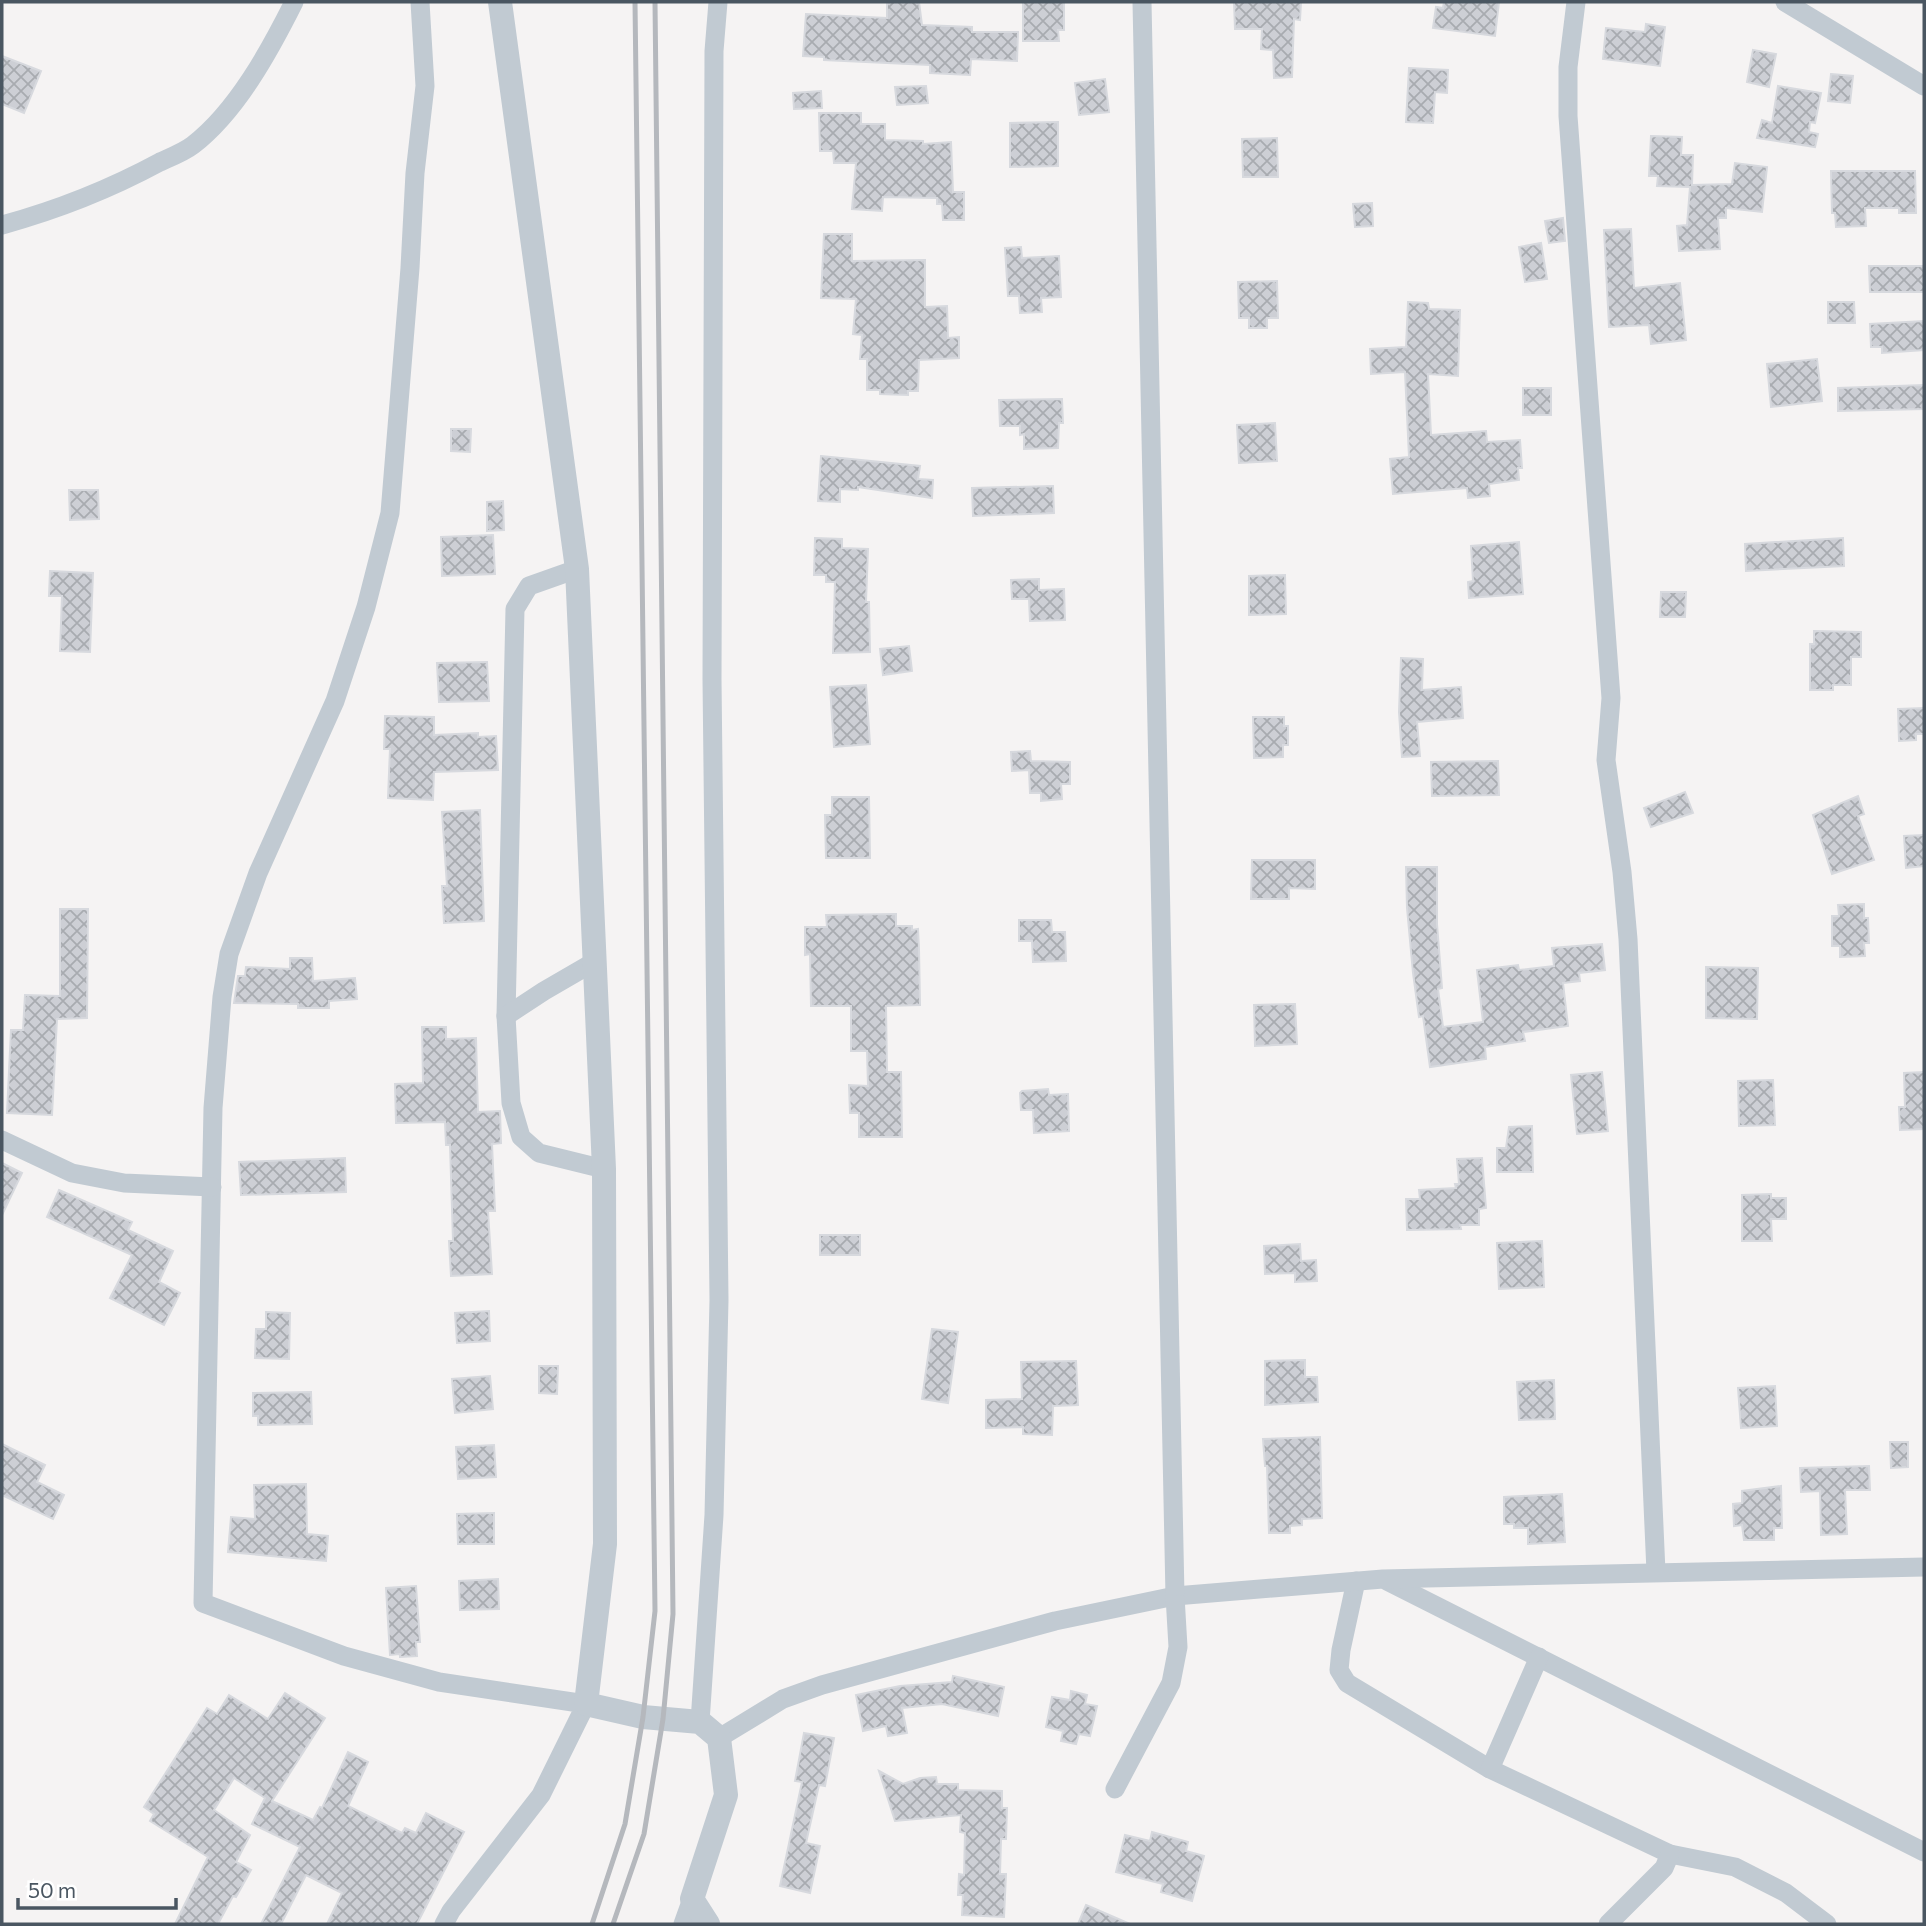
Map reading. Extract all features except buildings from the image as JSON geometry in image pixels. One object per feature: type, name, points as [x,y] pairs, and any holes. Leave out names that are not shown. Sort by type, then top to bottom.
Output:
[{"type":"street","points":[[2,225],[43,214],[127,180],[193,145],[226,111],[264,61],[294,2]]},
{"type":"street","points":[[420,2],[425,86],[415,173],[390,513],[366,607],[335,701],[258,873],[229,954],[222,997],[213,1108],[204,1603],[344,1656],[439,1682],[586,1704],[643,1717],[700,1722],[719,1738],[726,1795],[683,1924]]},
{"type":"street","points":[[444,1924],[451,1911],[541,1795],[586,1704],[605,1544],[604,1169],[577,569],[499,2]]},
{"type":"street","points":[[700,1722],[714,1515],[719,1300],[712,679],[714,51],[718,2]]},
{"type":"street","points":[[1115,1789],[1171,1683],[1178,1647],[1142,2]]},
{"type":"street","points":[[1576,2],[1568,67],[1568,116],[1611,698],[1606,760],[1622,872],[1628,939],[1656,1572]]},
{"type":"street","points":[[1785,2],[1924,86]]},
{"type":"street","points":[[577,569],[529,586],[515,609],[506,1016],[511,1103],[521,1137],[538,1153],[604,1169]]},
{"type":"street","points":[[506,1016],[594,962]]},
{"type":"street","points":[[2,1140],[72,1173],[124,1183],[212,1187]]},
{"type":"street","points":[[719,1738],[783,1699],[822,1685],[1055,1621],[1175,1596],[1383,1579],[1924,1567]]},
{"type":"street","points":[[1383,1579],[1924,1852]]},
{"type":"street","points":[[1356,1581],[1339,1670],[1348,1682],[1490,1769],[1670,1854],[1735,1867],[1786,1893],[1827,1924]]},
{"type":"street","points":[[1490,1769],[1539,1657]]},
{"type":"street","points":[[1608,1924],[1664,1867],[1670,1854]]},
{"type":"street","points":[[692,1899],[708,1924]]},
{"type":"railway","points":[[592,1924],[625,1824],[643,1717],[655,1611],[635,2]]},
{"type":"railway","points":[[613,1924],[644,1834],[663,1719],[673,1614],[655,2]]}]
